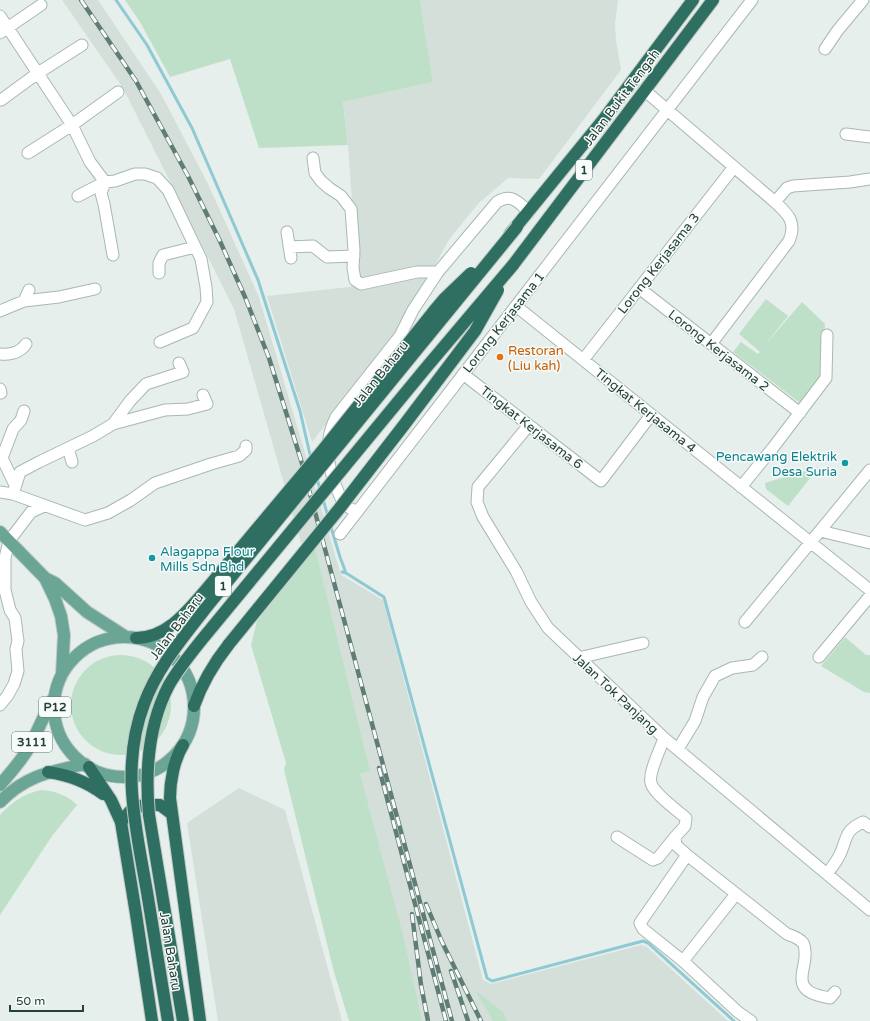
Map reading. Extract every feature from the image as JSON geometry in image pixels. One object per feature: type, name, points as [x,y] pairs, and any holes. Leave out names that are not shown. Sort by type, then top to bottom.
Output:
[{"type":"highway","name":"Jalan Bukit Tengah","points":[[517,227],[603,120],[693,0]]},
{"type":"highway","name":"Jalan Bukit Tengah","points":[[524,251],[713,0]]},
{"type":"highway","name":"Jalan Baharu","points":[[168,1021],[132,801],[132,754],[136,730],[144,703],[161,668],[205,610],[517,227]]},
{"type":"highway","points":[[131,638],[144,638],[153,635],[172,625],[184,615],[322,451],[441,302],[517,227]]},
{"type":"highway","name":"Jalan Baharu","points":[[183,1021],[149,815],[147,793],[149,751],[157,717],[169,686],[209,631],[524,251]]},
{"type":"highway","points":[[194,706],[204,680],[216,661],[339,509],[471,337],[513,265]]},
{"type":"highway","points":[[183,745],[179,752],[171,779],[170,798],[200,1021]]},
{"type":"highway","points":[[87,765],[114,806],[121,822],[152,1021]]},
{"type":"highway","points":[[48,772],[78,778],[104,795],[114,806]]},
{"type":"highway","points":[[121,822],[132,809],[144,805],[160,806],[172,814]]},
{"type":"main road","name":"P12","points":[[0,532],[45,578],[55,583],[87,612],[131,638]]},
{"type":"main road","name":"P12","points":[[45,578],[58,607],[63,625],[62,676]]},
{"type":"main road","name":"P12","points":[[131,638],[149,642],[161,648],[180,665],[189,681],[193,697],[194,706],[192,722],[183,745],[170,760],[162,766],[145,774],[126,777],[116,776],[107,774],[87,765],[72,752],[62,737],[56,721],[56,694],[62,676],[71,662],[84,650],[92,645],[108,639],[131,638]]},
{"type":"main road","name":"3111","points":[[0,785],[24,755],[56,694]]},
{"type":"main road","name":"3111","points":[[0,802],[23,783],[48,772],[87,765]]},
{"type":"street","name":"Lorong Kerjasama 1","points":[[340,534],[752,0]]},
{"type":"street","points":[[825,49],[862,0]]},
{"type":"street","points":[[4,30],[41,5]]},
{"type":"street","points":[[0,16],[4,30],[38,73],[72,125],[90,162],[105,182]]},
{"type":"street","points":[[1,100],[38,73],[82,45]]},
{"type":"street","points":[[644,90],[775,202],[789,216],[792,222],[792,230],[789,241],[711,344]]},
{"type":"street","points":[[28,153],[72,125],[118,92]]},
{"type":"street","points":[[846,134],[870,136]]},
{"type":"street","points":[[313,158],[315,172],[321,181],[341,196],[350,209],[354,256],[353,268],[356,280],[361,284],[422,272],[438,272]]},
{"type":"street","name":"Lorong Kerjasama 3","points":[[583,360],[734,167]]},
{"type":"street","points":[[78,196],[105,182],[114,181],[135,174],[145,174],[157,178],[168,190],[201,259],[207,302],[193,328],[160,342]]},
{"type":"street","points":[[775,202],[787,188],[792,186],[850,182],[870,179]]},
{"type":"street","points":[[105,182],[102,193],[113,255]]},
{"type":"street","points":[[357,512],[348,507],[342,501],[330,473],[328,447],[330,427],[336,417],[400,336],[413,310],[438,272],[497,202],[503,198],[514,199],[529,212]]},
{"type":"street","points":[[287,232],[290,253],[313,246],[328,257],[354,256]]},
{"type":"street","points":[[160,273],[159,264],[164,255],[195,247]]},
{"type":"street","name":"Lorong Kerjasama 2","points":[[639,288],[800,413]]},
{"type":"street","points":[[0,311],[24,301],[96,289]]},
{"type":"street","points":[[24,301],[29,290]]},
{"type":"street","name":"Tingkat Kerjasama 4","points":[[516,306],[870,590]]},
{"type":"street","points":[[741,487],[826,378],[827,335]]},
{"type":"street","points":[[0,354],[8,355],[21,351],[26,344]]},
{"type":"street","points":[[113,424],[130,400],[146,384],[183,372],[179,363]]},
{"type":"street","name":"Tingkat Kerjasama 6","points":[[463,374],[601,481],[651,415]]},
{"type":"street","points":[[14,489],[20,472],[93,436],[113,424],[165,410],[188,409],[207,404],[203,395]]},
{"type":"street","points":[[24,411],[21,420],[13,429],[2,458],[14,489],[44,506],[85,520],[108,513],[131,500],[155,483],[239,456],[246,450],[246,446]]},
{"type":"street","name":"Jalan Tok Panjang","points":[[529,425],[478,487],[477,502],[483,517],[516,571],[531,602],[548,628],[664,738],[870,910]]},
{"type":"street","points":[[68,448],[72,462]]},
{"type":"street","points":[[744,622],[870,470]]},
{"type":"street","points":[[0,492],[14,489]]},
{"type":"street","points":[[0,705],[14,684],[18,671],[16,649],[18,641],[15,618],[10,610],[4,590],[4,558],[9,541],[31,512],[44,506]]},
{"type":"street","points":[[820,531],[870,543]]},
{"type":"street","points":[[819,657],[870,596]]},
{"type":"street","points":[[578,658],[643,643]]},
{"type":"street","points":[[678,750],[695,722],[703,697],[715,676],[732,668],[753,664],[762,657]]},
{"type":"street","points":[[617,837],[653,860],[658,858],[685,826],[686,818],[658,793],[651,783],[651,774],[664,738]]},
{"type":"street","points":[[827,874],[841,853],[848,833],[853,827],[863,822],[870,826]]},
{"type":"street","points":[[675,837],[676,844],[687,855],[787,934],[799,939],[804,945],[806,958],[802,983],[807,990],[814,995],[830,998],[835,992]]},
{"type":"street","points":[[687,855],[640,923],[643,929],[683,961],[738,1012],[751,1021]]},
{"type":"street","points":[[683,961],[736,894]]},
{"type":"shaded area","points":[[62,0],[98,0],[161,94],[208,184],[259,297],[341,575],[383,600],[483,980],[491,984],[641,945],[647,947],[728,1021],[418,1021],[307,564],[234,309],[123,88]]},
{"type":"shaded area","points":[[420,0],[618,0],[615,24],[621,70],[539,179],[508,178],[479,203],[450,238],[398,331],[312,442],[267,296],[358,286],[348,145],[343,102],[433,82]]},
{"type":"shaded area","points":[[239,788],[285,810],[342,1021],[218,1021],[187,823]]},
{"type":"green space","points":[[125,0],[420,0],[433,82],[343,102],[348,145],[259,148],[230,59],[170,77],[140,22]]},
{"type":"green space","points":[[766,299],[788,316],[765,345],[802,302],[825,324],[821,377],[800,403],[733,352],[741,342],[758,354],[760,352],[739,334]]},
{"type":"green space","points":[[819,467],[788,506],[766,489],[765,483]]},
{"type":"green space","points":[[315,548],[370,771],[360,774],[403,935],[422,1021],[349,1021],[334,972],[284,770],[286,763],[251,645],[257,621]]},
{"type":"green space","points":[[845,637],[866,655],[870,655],[870,693],[864,692],[821,666]]},
{"type":"green space","points":[[121,655],[131,656],[149,663],[163,677],[170,695],[170,715],[163,733],[149,747],[131,754],[121,755],[111,754],[93,747],[79,733],[72,715],[71,705],[72,695],[79,677],[93,663],[111,656]]},
{"type":"green space","points":[[41,790],[60,794],[77,805],[52,836],[0,915],[0,815],[18,799]]},
{"type":"green space","points":[[475,990],[504,1013],[507,1021],[493,1021]]},
{"type":"waterway","points":[[116,0],[147,45],[192,128],[258,280],[300,411],[311,459]]},
{"type":"waterway","points":[[317,478],[320,490]]},
{"type":"waterway","points":[[323,499],[328,517]]},
{"type":"waterway","points":[[330,524],[346,573]]},
{"type":"waterway","points":[[342,572],[384,597],[487,978],[492,981],[643,941],[648,943],[734,1021]]},
{"type":"railway","points":[[81,0],[136,81],[188,176],[245,297],[269,358],[301,460],[452,1021]]},
{"type":"railway","points":[[379,768],[446,1021]]},
{"type":"railway","points":[[426,904],[442,942],[481,1021]]},
{"type":"railway","points":[[412,914],[421,985],[428,1021]]},
{"type":"railway","points":[[451,971],[468,1021]]},
{"type":"place","name":"Restoran (Liu kah)","points":[[500,357]]},
{"type":"place","name":"Pencawang Elektrik Desa Suria","points":[[845,463]]},
{"type":"place","name":"Alagappa Flour Mills Sdn Bhd","points":[[152,558]]}]
